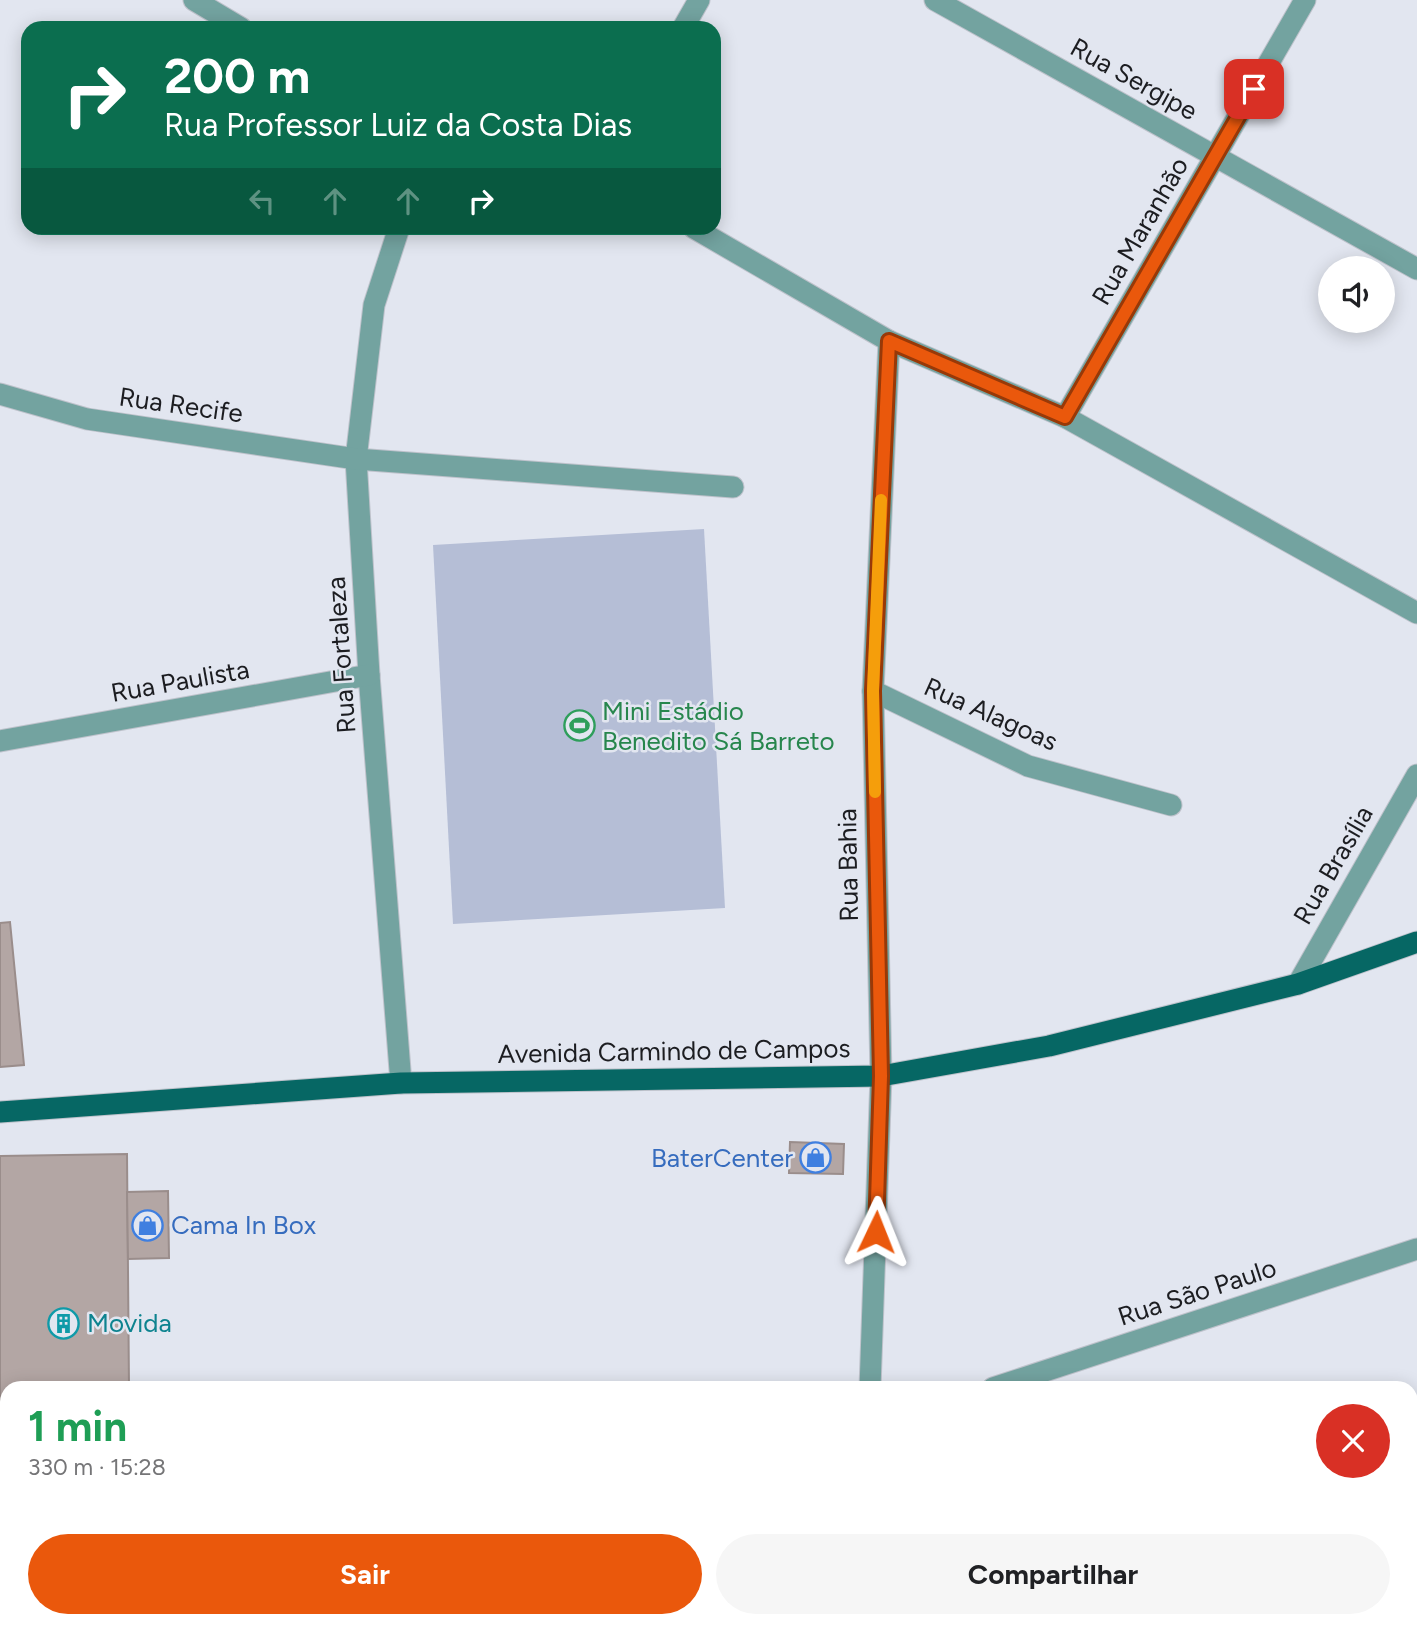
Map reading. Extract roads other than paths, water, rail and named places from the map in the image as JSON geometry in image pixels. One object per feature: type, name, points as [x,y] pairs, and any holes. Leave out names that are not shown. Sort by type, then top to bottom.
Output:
[{"type":"main road","name":"Avenida Carmindo de Campos","points":[[0,1112],[401,1083],[881,1076],[1049,1046],[1298,984],[1417,942]]},
{"type":"street","points":[[194,0],[229,21]]},
{"type":"street","points":[[687,21],[699,0]]},
{"type":"street","name":"Rua Sergipe","points":[[935,0],[1417,269]]},
{"type":"street","name":"Rua Maranhão","points":[[1065,417],[1305,0]]},
{"type":"street","name":"Rua Fortaleza","points":[[396,235],[374,305],[356,459],[369,675],[401,1083]]},
{"type":"street","points":[[706,235],[889,341],[1065,417],[1417,612]]},
{"type":"street","name":"Rua Bahia","points":[[870,1381],[881,1076],[873,691],[889,341]]},
{"type":"street","name":"Rua Recife","points":[[0,394],[87,419],[356,459],[733,487]]},
{"type":"street","name":"Rua Paulista","points":[[0,741],[369,675]]},
{"type":"street","name":"Rua Alagoas","points":[[873,691],[1028,766],[1171,805]]},
{"type":"street","name":"Rua Brasília","points":[[1298,984],[1417,775]]},
{"type":"street","name":"Rua São Paulo","points":[[1014,1381],[1417,1249]]},
{"type":"place","name":"Mini Estádio Benedito Sá Barreto","points":[[579,726]]},
{"type":"place","name":"BaterCenter","points":[[816,1158]]},
{"type":"place","name":"Cama In Box","points":[[148,1225]]},
{"type":"place","name":"Movida","points":[[64,1323]]}]
